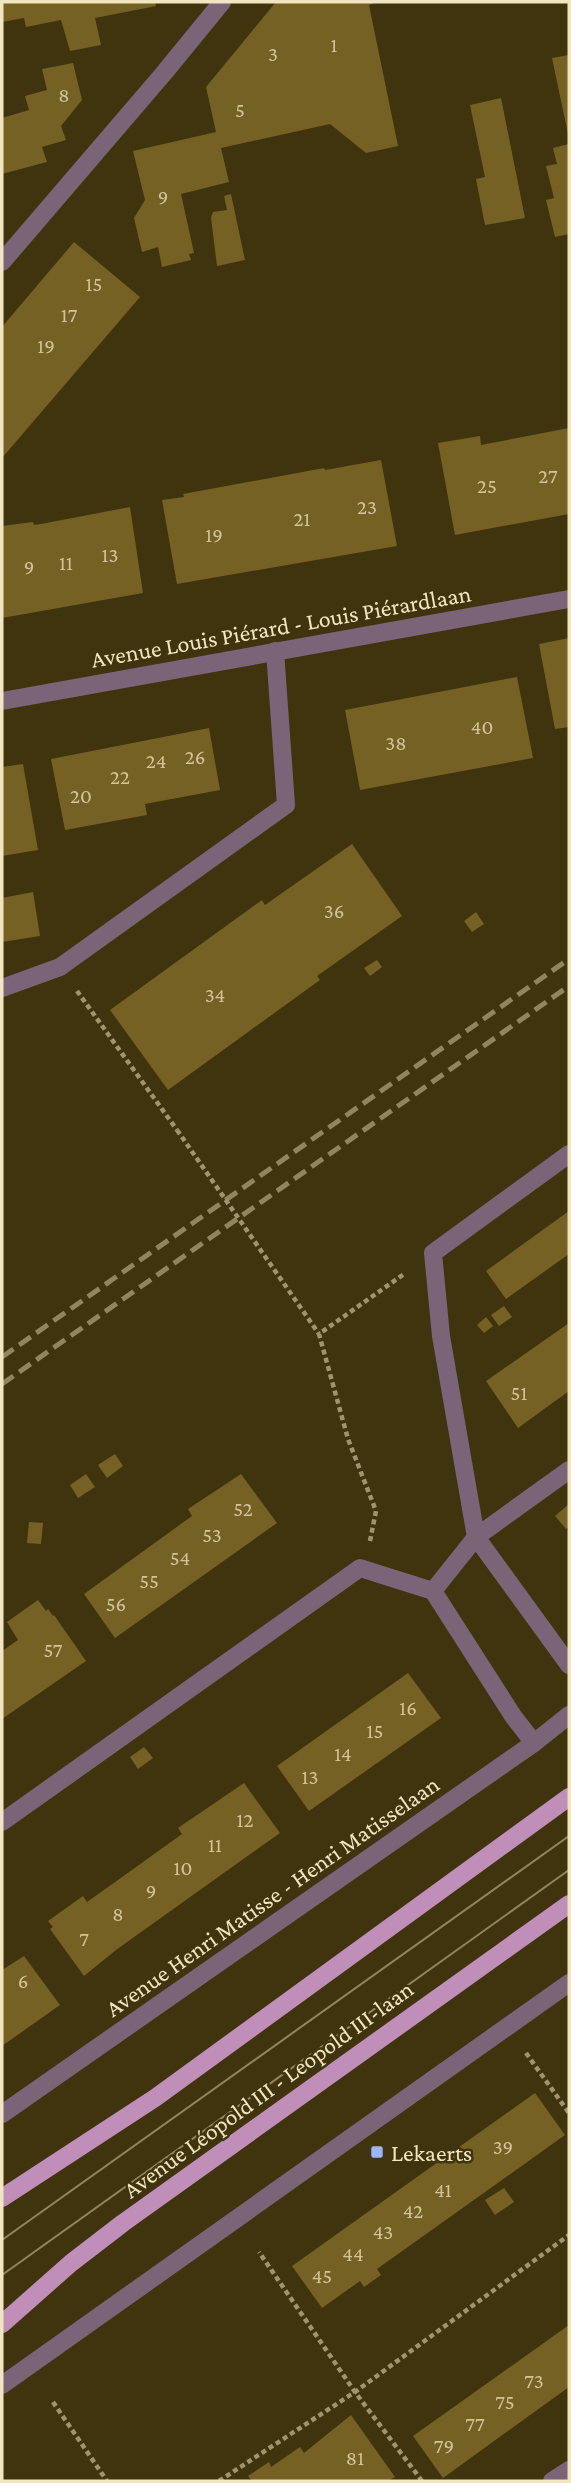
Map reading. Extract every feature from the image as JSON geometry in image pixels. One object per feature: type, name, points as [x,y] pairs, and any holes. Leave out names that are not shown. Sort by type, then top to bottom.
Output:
[{"type":"main road","points":[[2,2198],[155,2098],[569,1797]]},
{"type":"main road","name":"Avenue Léopold III - Leopold III-laan","points":[[2,2323],[71,2263],[123,2223],[569,1904]]},
{"type":"street","points":[[2,262],[222,2]]},
{"type":"street","name":"Avenue Louis Piérard - Louis Piérardlaan","points":[[2,701],[569,599]]},
{"type":"street","points":[[2,988],[60,967],[286,805],[275,651]]},
{"type":"street","points":[[569,1154],[433,1253],[441,1336],[476,1537],[569,1665]]},
{"type":"street","points":[[433,1591],[476,1537],[569,1469]]},
{"type":"street","points":[[2,1822],[360,1568],[433,1591],[513,1716],[534,1743]]},
{"type":"street","name":"Avenue Henri Matisse - Henri Matisselaan","points":[[2,2114],[534,1743],[569,1715]]},
{"type":"street","points":[[2,2385],[569,1983]]},
{"type":"street","points":[[552,2481],[569,2470]]},
{"type":"path","points":[[60,967],[319,1334],[348,1439],[376,1511],[369,1546],[360,1568]]},
{"type":"path","points":[[319,1334],[381,1292]]},
{"type":"path","points":[[526,2053],[569,2113]]},
{"type":"path","points":[[219,2481],[355,2392],[569,2235]]},
{"type":"path","points":[[259,2252],[355,2392],[422,2481]]},
{"type":"path","points":[[53,2402],[107,2481]]},
{"type":"building","points":[[2,2],[155,2],[156,6],[95,18],[101,45],[70,51],[61,20],[26,27],[24,18],[2,22]]},
{"type":"building","points":[[276,2],[377,2],[369,5],[398,146],[366,153],[330,124],[221,148],[229,182],[181,194],[194,253],[189,254],[191,260],[162,267],[158,247],[142,252],[134,218],[145,200],[133,151],[216,132],[206,87]]},
{"type":"building","points":[[569,55],[569,134],[568,134],[552,58]]},
{"type":"building","points":[[73,63],[82,100],[61,126],[66,140],[42,147],[47,162],[2,174],[2,118],[29,110],[25,96],[47,90],[42,69]]},
{"type":"building","points":[[501,98],[525,218],[485,225],[476,179],[485,177],[470,105]]},
{"type":"building","points":[[569,144],[569,234],[555,237],[546,200],[554,198],[546,166],[557,164],[553,148]]},
{"type":"building","points":[[231,194],[245,260],[217,266],[211,218],[213,212],[227,210],[224,196]]},
{"type":"building","points":[[74,242],[140,297],[2,458],[2,327]]},
{"type":"building","points":[[569,428],[569,514],[455,535],[438,443],[480,436],[481,445]]},
{"type":"building","points":[[381,460],[397,546],[177,584],[162,500],[324,468],[325,470]]},
{"type":"building","points":[[130,507],[143,593],[2,618],[2,526],[33,522],[34,525],[41,524]]},
{"type":"building","points":[[569,638],[569,727],[555,729],[539,644]]},
{"type":"building","points":[[517,677],[533,758],[360,790],[345,710]]},
{"type":"building","points":[[209,728],[220,790],[145,804],[147,815],[65,830],[51,759]]},
{"type":"building","points":[[23,764],[38,850],[2,856],[2,767]]},
{"type":"building","points":[[352,844],[402,916],[317,976],[320,980],[168,1090],[110,1010],[262,900],[265,905]]},
{"type":"building","points":[[33,892],[40,936],[2,942],[2,898]]},
{"type":"building","points":[[476,912],[484,924],[472,932],[464,921]]},
{"type":"building","points":[[377,960],[382,967],[370,976],[364,968]]},
{"type":"building","points":[[569,1211],[569,1254],[506,1299],[486,1271]]},
{"type":"building","points":[[504,1306],[512,1317],[499,1326],[491,1315]]},
{"type":"building","points":[[486,1317],[493,1326],[484,1333],[477,1325]]},
{"type":"building","points":[[569,1323],[569,1391],[518,1428],[486,1381]]},
{"type":"building","points":[[115,1454],[123,1466],[107,1478],[98,1465]]},
{"type":"building","points":[[86,1474],[95,1487],[78,1498],[70,1485]]},
{"type":"building","points":[[241,1474],[277,1523],[115,1638],[84,1594],[192,1516],[188,1509]]},
{"type":"building","points":[[569,1504],[569,1526],[566,1529],[555,1516]]},
{"type":"building","points":[[29,1522],[43,1523],[41,1544],[27,1543]]},
{"type":"building","points":[[38,1600],[46,1611],[48,1609],[54,1615],[86,1661],[2,1719],[2,1651],[18,1640],[7,1622]]},
{"type":"building","points":[[408,1673],[441,1718],[309,1811],[277,1766]]},
{"type":"building","points":[[144,1747],[153,1758],[138,1769],[130,1757]]},
{"type":"building","points":[[244,1783],[280,1833],[116,1950],[84,1976],[50,1929],[53,1927],[48,1921],[83,1896],[87,1902],[182,1834],[178,1828]]},
{"type":"building","points":[[24,1956],[60,2005],[2,2046],[2,1970]]},
{"type":"building","points":[[535,2093],[565,2135],[377,2269],[381,2275],[364,2287],[360,2281],[322,2308],[292,2266]]},
{"type":"building","points":[[504,2188],[514,2202],[495,2215],[485,2200]]},
{"type":"building","points":[[569,2325],[569,2387],[443,2478],[413,2436]]},
{"type":"building","points":[[351,2415],[395,2477],[388,2481],[252,2481],[248,2476],[269,2462],[271,2467],[300,2447],[304,2453]]},
{"type":"tram line","points":[[2,2240],[569,1836]]},
{"type":"tram line","points":[[2,2275],[569,1870]]},
{"type":"railway","points":[[2,1357],[569,959]]},
{"type":"railway","points":[[2,1384],[569,986]]},
{"type":"place","name":"Lekaerts","points":[[377,2152]]}]
